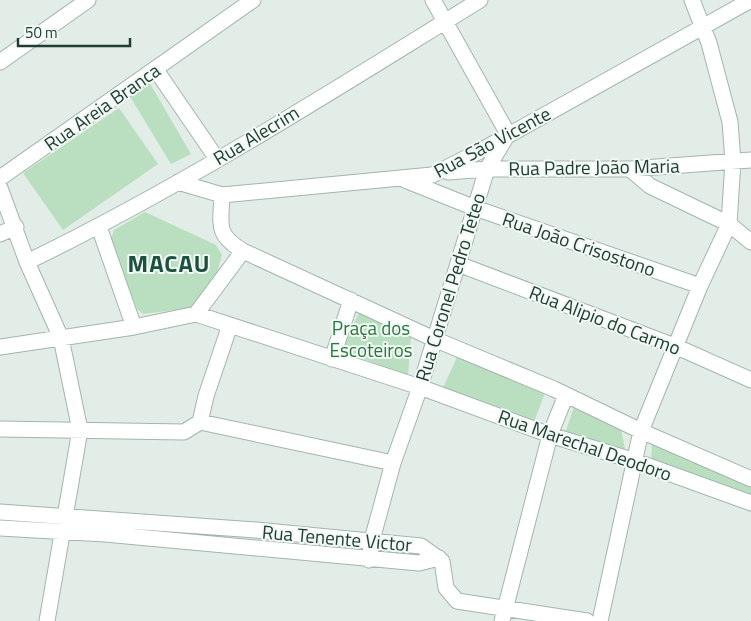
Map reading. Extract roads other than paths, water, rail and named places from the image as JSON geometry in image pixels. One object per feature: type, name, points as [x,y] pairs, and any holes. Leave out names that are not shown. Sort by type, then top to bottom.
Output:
[{"type":"street","points":[[0,62],[88,0]]},
{"type":"street","name":"Rua Areia Branca","points":[[0,178],[253,0]]},
{"type":"street","points":[[433,0],[508,134]]},
{"type":"street","name":"Rua Alecrim","points":[[27,262],[99,228],[217,160],[480,0]]},
{"type":"street","points":[[600,621],[641,431],[677,347],[700,286],[729,224],[733,160],[730,122],[704,27],[692,0]]},
{"type":"street","name":"Rua São Vicente","points":[[178,182],[222,195],[422,177],[480,152],[508,134],[751,0]]},
{"type":"street","points":[[156,70],[217,160]]},
{"type":"street","name":"Rua Coronel Pedro Teteo","points":[[368,560],[393,463],[420,387],[487,169],[508,134]]},
{"type":"street","name":"Rua Padre João Maria","points":[[437,172],[487,169],[630,169],[751,160]]},
{"type":"street","points":[[630,169],[650,186],[729,224],[751,242]]},
{"type":"street","name":"Rua João Crisostono","points":[[403,179],[475,208],[700,286]]},
{"type":"street","points":[[0,188],[16,226],[27,262],[61,338],[80,430],[48,621]]},
{"type":"street","name":"Rua Marechal Deodoro","points":[[222,195],[222,232],[228,242],[243,251],[434,339],[566,395],[641,431],[751,479]]},
{"type":"street","points":[[0,234],[16,226]]},
{"type":"street","points":[[99,228],[134,327]]},
{"type":"street","points":[[0,347],[134,327],[196,314],[243,251]]},
{"type":"street","name":"Rua Alipio do Carmo","points":[[458,264],[677,347],[751,380]]},
{"type":"street","points":[[332,359],[351,300]]},
{"type":"street","name":"Rua Marechal Deodoro","points":[[196,314],[420,387],[550,435],[635,461],[751,503]]},
{"type":"street","points":[[200,422],[206,396],[230,325]]},
{"type":"street","points":[[504,615],[550,435],[566,395]]},
{"type":"street","points":[[0,429],[184,432],[200,422],[393,463]]},
{"type":"street","name":"Rua Tenente Victor","points":[[0,512],[372,540],[421,546],[440,558]]},
{"type":"street","name":"Rua Tenente Victor","points":[[0,528],[368,560],[418,563],[440,558]]},
{"type":"street","points":[[254,549],[256,530]]},
{"type":"street","points":[[440,558],[444,566],[446,588],[457,601],[504,615],[587,621]]},
{"type":"district","name":"MACAU","points":[[169,264]]},
{"type":"park label","name":"Praça dos Escoteiros","points":[[371,339]]}]
